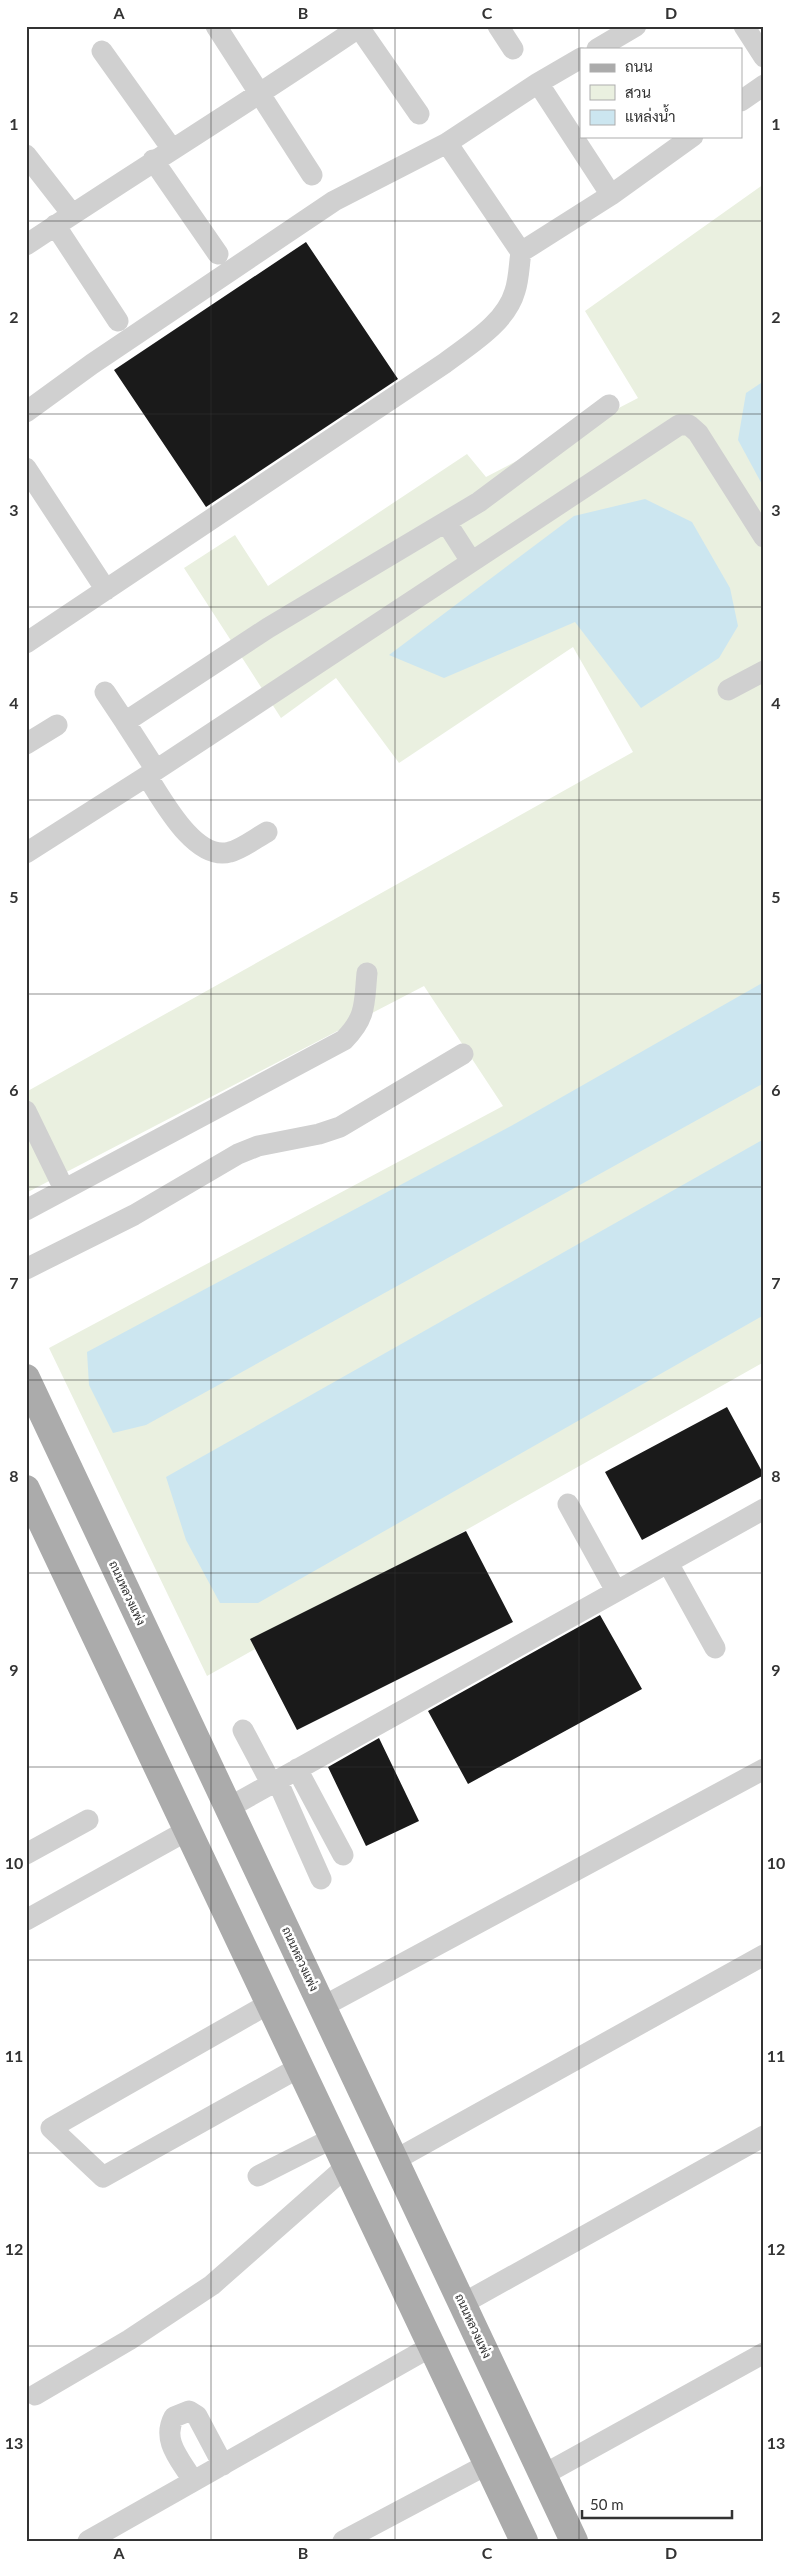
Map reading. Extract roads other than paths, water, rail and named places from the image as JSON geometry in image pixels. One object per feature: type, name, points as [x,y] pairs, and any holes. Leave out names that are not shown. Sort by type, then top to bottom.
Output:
[{"type":"main road","name":"ถนนหลวงแพ่ง","points":[[26,1378],[574,2541]]},
{"type":"main road","points":[[26,1490],[524,2541]]},
{"type":"street","points":[[216,26],[312,175]]},
{"type":"street","points":[[498,26],[514,49]]},
{"type":"street","points":[[600,48],[636,26]]},
{"type":"street","points":[[744,26],[764,56]]},
{"type":"street","points":[[26,244],[153,160],[260,94],[360,27],[419,114]]},
{"type":"street","points":[[102,51],[172,149]]},
{"type":"street","points":[[26,412],[92,364],[334,201],[447,143],[538,83],[580,59]]},
{"type":"street","points":[[538,83],[611,195]]},
{"type":"street","points":[[742,101],[764,85]]},
{"type":"street","points":[[521,252],[611,195],[689,138]]},
{"type":"street","points":[[26,642],[445,363],[478,339],[501,317],[515,292],[521,252],[447,143]]},
{"type":"street","points":[[26,155],[64,220],[118,321]]},
{"type":"street","points":[[153,160],[218,254]]},
{"type":"street","points":[[125,722],[268,628],[446,522],[511,480],[609,405]]},
{"type":"street","points":[[26,853],[152,773],[679,425],[689,425],[698,433],[764,537]]},
{"type":"street","points":[[26,468],[106,590]]},
{"type":"street","points":[[446,522],[471,561]]},
{"type":"street","points":[[728,690],[764,671]]},
{"type":"street","points":[[105,692],[125,722],[177,822],[193,840],[213,852],[229,852],[267,832]]},
{"type":"street","points":[[26,744],[58,725]]},
{"type":"street","points":[[26,1210],[344,1040],[358,1026],[363,1011],[366,973]]},
{"type":"street","points":[[26,1268],[134,1215],[238,1154],[258,1146],[319,1134],[340,1127],[463,1054]]},
{"type":"street","points":[[26,1112],[64,1190]]},
{"type":"street","points":[[568,1504],[616,1591]]},
{"type":"street","points":[[228,1808],[764,1509]]},
{"type":"street","points":[[668,1562],[715,1648]]},
{"type":"street","points":[[243,1730],[274,1782],[321,1880]]},
{"type":"street","points":[[297,1769],[343,1855]]},
{"type":"street","points":[[322,2007],[764,1769]]},
{"type":"street","points":[[26,1854],[88,1820]]},
{"type":"street","points":[[26,1920],[188,1830]]},
{"type":"street","points":[[395,2160],[764,1955]]},
{"type":"street","points":[[270,2003],[51,2128],[103,2176],[300,2067]]},
{"type":"street","points":[[462,2304],[764,2136]]},
{"type":"street","points":[[258,2176],[334,2138]]},
{"type":"street","points":[[35,2395],[128,2340],[212,2285],[347,2166]]},
{"type":"street","points":[[88,2541],[432,2346]]},
{"type":"street","points":[[543,2476],[764,2353]]},
{"type":"street","points":[[193,2481],[168,2437],[169,2426],[174,2417],[189,2411],[197,2416],[223,2465]]},
{"type":"street","points":[[344,2541],[488,2464]]},
{"type":"water","points":[[764,381],[764,488],[738,440],[746,393]]},
{"type":"water","points":[[645,499],[692,522],[730,588],[738,626],[719,658],[641,708],[575,622],[444,678],[389,655],[574,516]]},
{"type":"water","points":[[764,982],[764,1083],[146,1425],[113,1433],[89,1385],[87,1352],[511,1126]]},
{"type":"water","points":[[764,1139],[764,1315],[258,1603],[220,1603],[186,1540],[166,1477]]}]
